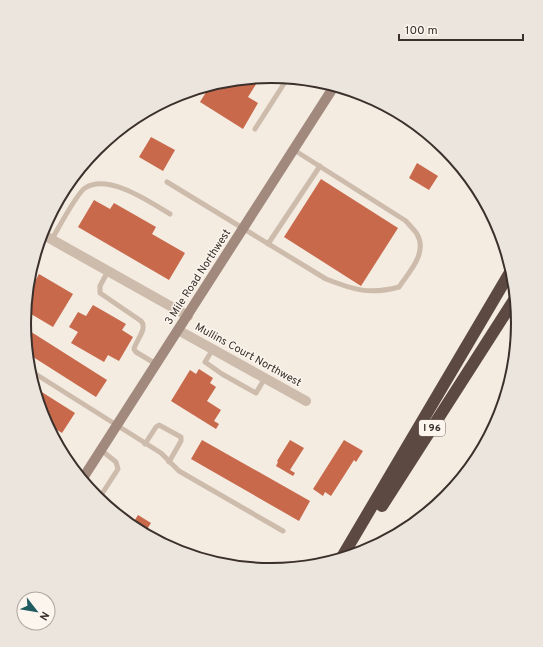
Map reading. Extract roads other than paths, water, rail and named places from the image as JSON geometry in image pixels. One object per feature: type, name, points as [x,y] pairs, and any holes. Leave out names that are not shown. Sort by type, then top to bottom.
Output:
[{"type":"highway","points":[[345,552],[507,277]]},
{"type":"highway","name":"I 96","points":[[353,550],[511,305]]},
{"type":"main road","name":"3 Mile Road Northwest","points":[[85,475],[332,91]]},
{"type":"street","name":"Mullins Court Northwest","points":[[47,237],[188,316]]},
{"type":"street","name":"Mullins Court Northwest","points":[[178,330],[306,401]]},
{"type":"lane","points":[[255,129],[284,84]]},
{"type":"lane","points":[[167,182],[326,280],[353,290],[374,292],[386,291],[399,287],[418,258],[421,246],[417,234],[406,221],[294,150]]},
{"type":"lane","points":[[268,244],[320,166]]},
{"type":"lane","points":[[52,239],[84,188],[98,183],[129,190],[170,214]]},
{"type":"lane","points":[[108,271],[100,286],[100,293],[144,324],[144,328],[134,349],[136,352],[156,364]]},
{"type":"lane","points":[[213,349],[205,362],[222,374],[256,393],[265,378]]},
{"type":"lane","points":[[37,375],[166,456],[169,462],[179,471],[283,531]]},
{"type":"lane","points":[[146,444],[156,427],[159,425],[178,434],[181,437],[181,441],[169,462]]},
{"type":"lane","points":[[101,450],[116,462],[118,468],[101,494]]}]
